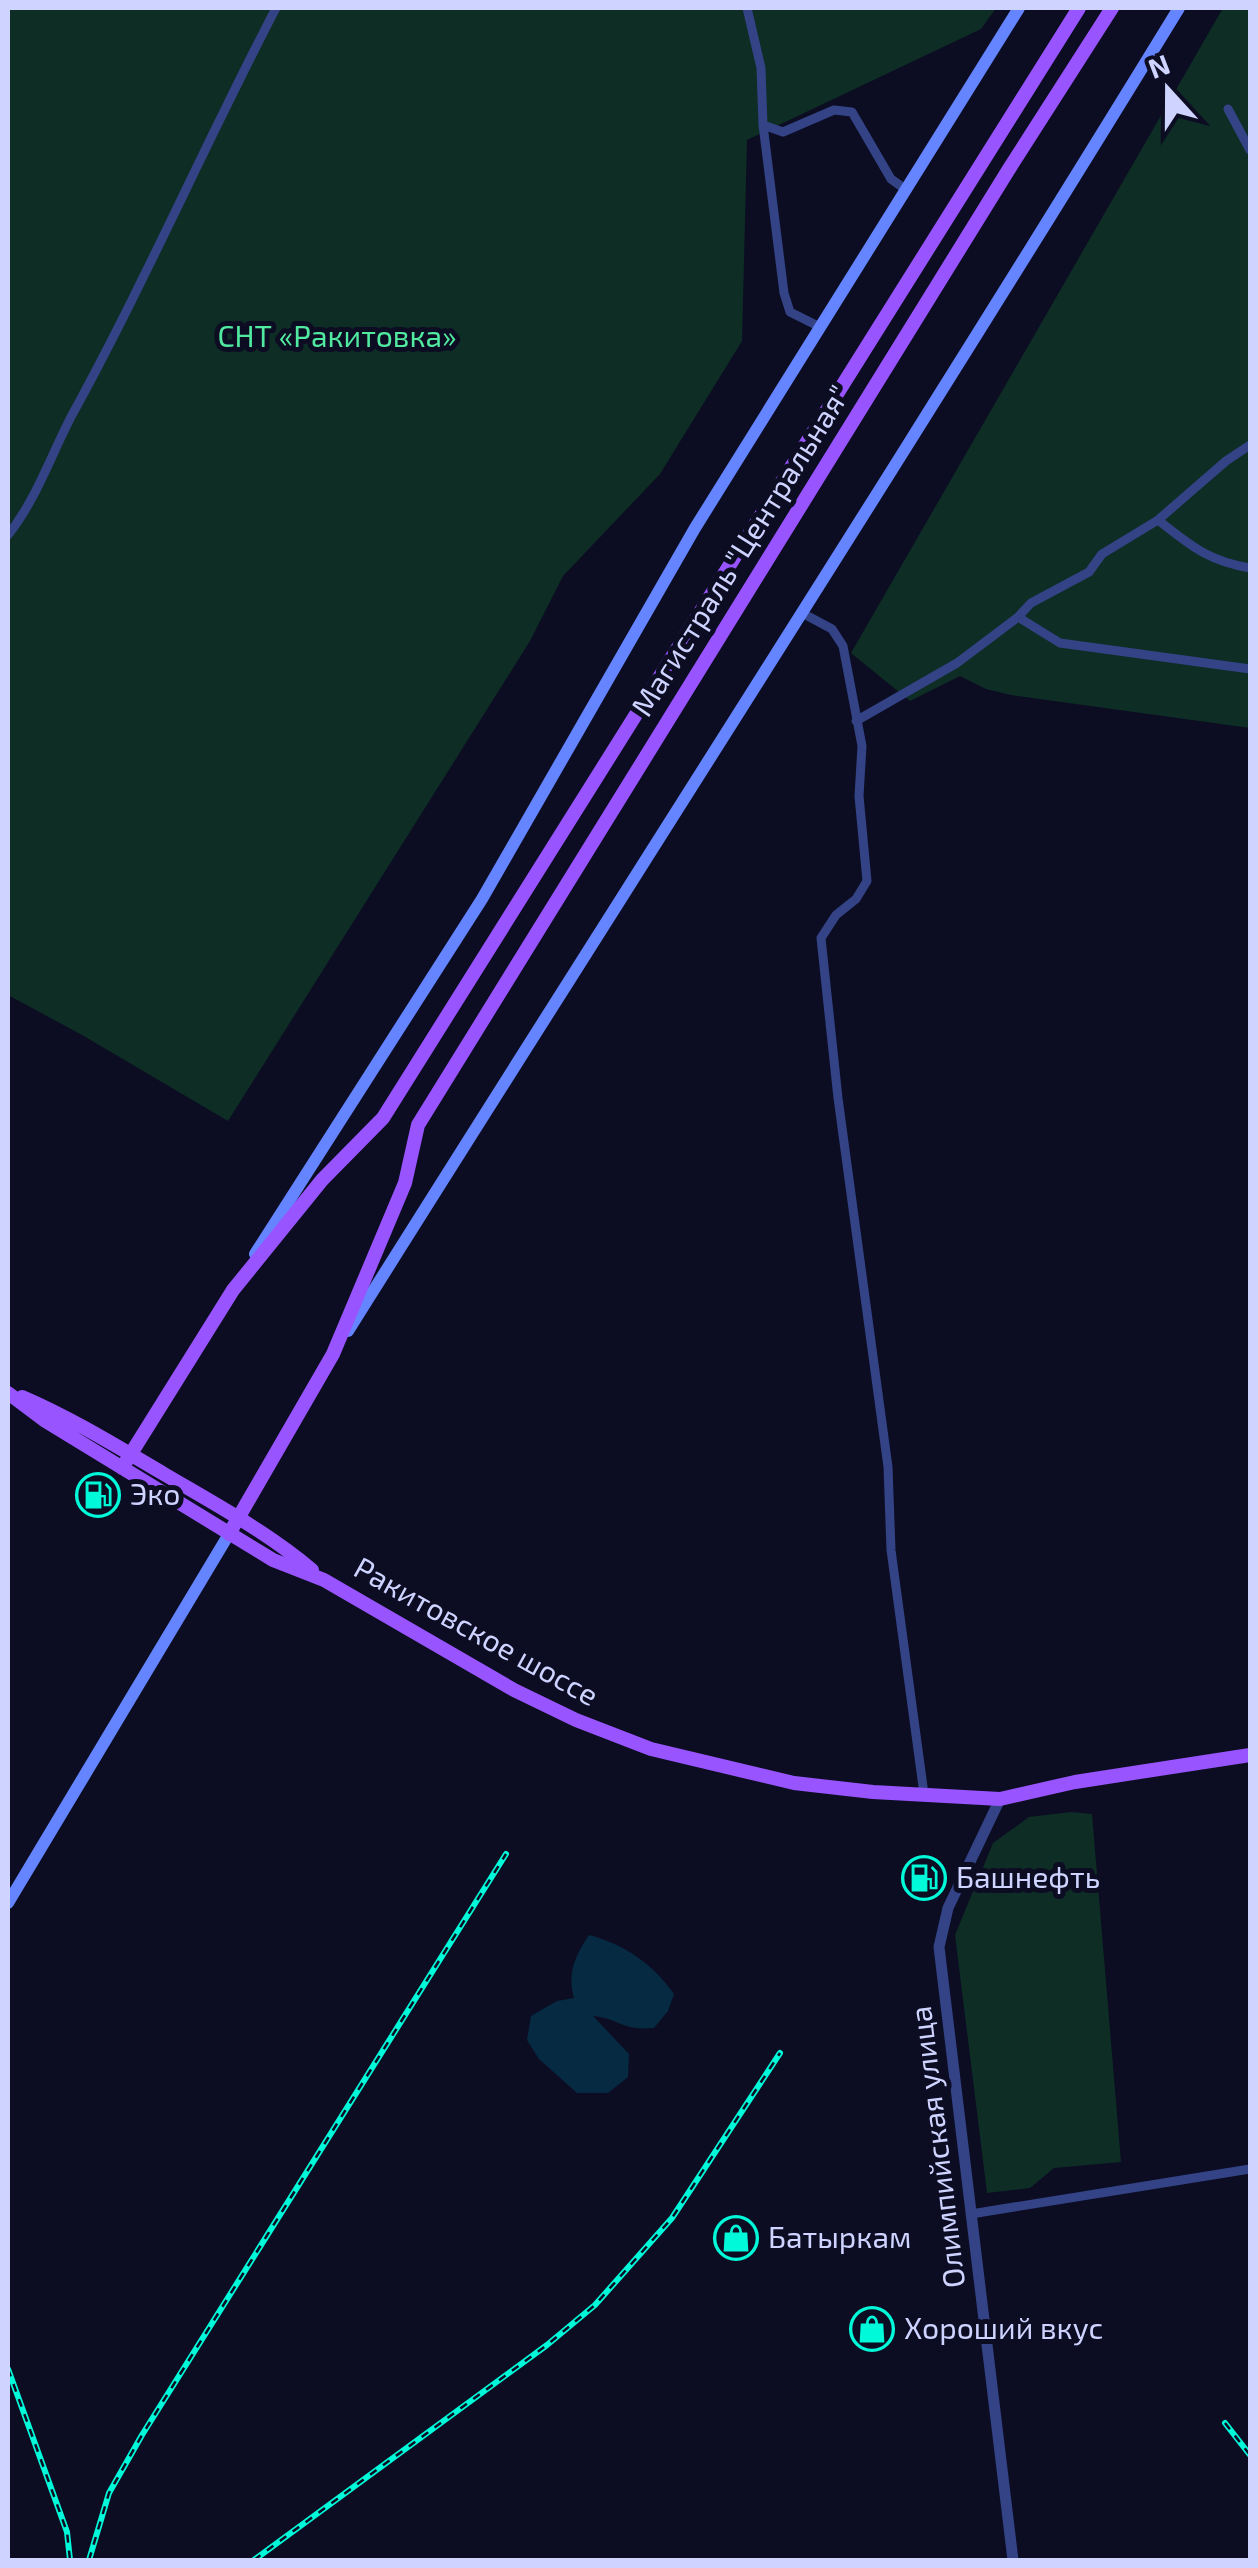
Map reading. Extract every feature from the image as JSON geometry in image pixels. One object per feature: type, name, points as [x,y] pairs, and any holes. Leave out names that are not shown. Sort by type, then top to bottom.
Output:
[{"type":"main road","points":[[232,1290],[482,898],[694,528],[1019,8]]},
{"type":"main road","name":"Магистраль \"Центральная\"","points":[[126,1461],[232,1290],[322,1180],[382,1118],[1079,8]]},
{"type":"main road","name":"Магистраль \"Центральная\"","points":[[333,1354],[406,1183],[418,1125],[1112,8]]},
{"type":"main road","points":[[8,1903],[333,1354],[907,450],[1179,8]]},
{"type":"main road","name":"Ракитовское шоссе","points":[[8,1392],[44,1406],[228,1534],[273,1560],[324,1580],[514,1690],[651,1750],[794,1783],[1000,1798],[1075,1782],[1250,1756]]},
{"type":"main road","name":"Ракитовское шоссе","points":[[126,1461],[238,1517],[283,1546],[324,1580]]},
{"type":"street","points":[[8,535],[21,519],[108,351],[219,116],[276,8]]},
{"type":"street","points":[[747,8],[761,68],[763,125],[784,293],[790,312],[818,326]]},
{"type":"street","points":[[1228,109],[1250,150]]},
{"type":"street","points":[[763,125],[783,132],[834,110],[852,112],[891,179],[905,189]]},
{"type":"street","points":[[856,722],[957,664],[1018,618],[1031,603],[1090,572],[1102,554],[1158,520],[1250,445]]},
{"type":"street","points":[[1237,455],[1250,458]]},
{"type":"street","points":[[1158,520],[1200,554],[1223,564],[1250,568]]},
{"type":"street","points":[[802,613],[832,629],[843,646],[862,746],[859,796],[867,881],[821,938],[838,1098],[888,1467],[891,1550],[924,1794]]},
{"type":"street","points":[[1018,618],[1060,643],[1250,669]]},
{"type":"street","name":"Олимпийская улица","points":[[1000,1798],[948,1908],[938,1947],[1013,2560]]},
{"type":"street","points":[[971,2214],[1250,2169]]},
{"type":"green space","name":"СНТ «Ракитовка»","points":[[8,8],[996,8],[981,29],[747,140],[742,341],[660,474],[563,576],[530,641],[228,1121],[8,995]]},
{"type":"green space","points":[[1223,8],[1250,8],[1250,728],[1011,695],[986,689],[960,676],[910,701],[851,653]]},
{"type":"green space","points":[[1092,1814],[1121,2162],[1054,2168],[1030,2188],[987,2193],[955,1935],[993,1843],[1029,1817]]},
{"type":"water","points":[[589,1935],[637,1957],[674,1994],[668,2011],[654,2028],[634,2028],[593,2016],[629,2054],[628,2077],[608,2093],[577,2093],[539,2059],[527,2040],[531,2016],[557,2001],[574,1998],[574,1965]]},
{"type":"railway","points":[[89,2560],[109,2493],[142,2435],[506,1854]]},
{"type":"railway","points":[[254,2560],[547,2345],[595,2305],[672,2218],[780,2053]]},
{"type":"railway","points":[[8,2369],[67,2532],[70,2560]]},
{"type":"railway","points":[[1225,2423],[1250,2455]]},
{"type":"place","name":"Эко","points":[[98,1495]]},
{"type":"place","name":"Башнефть","points":[[924,1878]]},
{"type":"place","name":"Батыркам","points":[[736,2238]]},
{"type":"place","name":"Хороший вкус","points":[[872,2329]]}]
